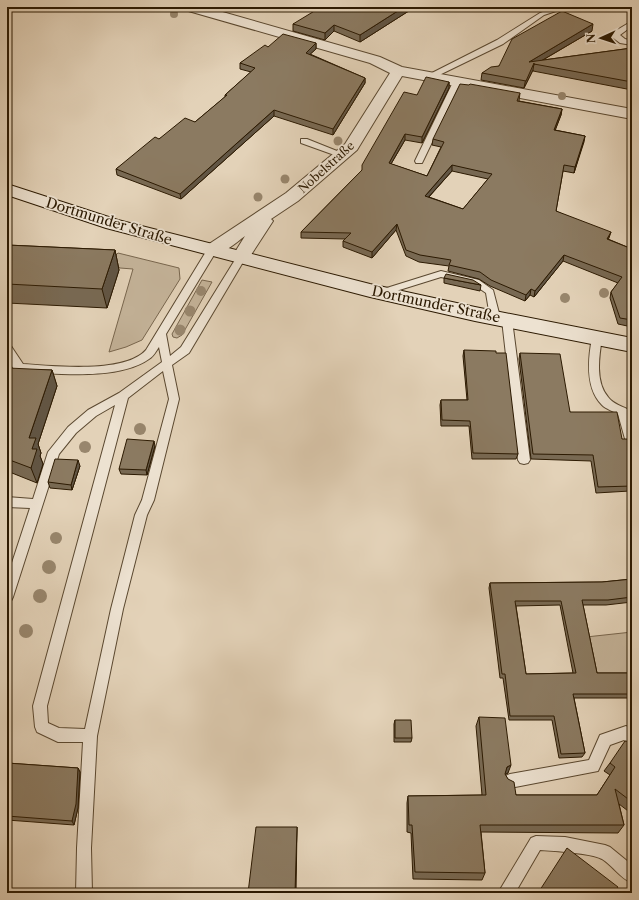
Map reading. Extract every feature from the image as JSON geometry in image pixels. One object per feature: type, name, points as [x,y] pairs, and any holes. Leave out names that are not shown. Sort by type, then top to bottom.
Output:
[{"type":"street","points":[[190,7],[375,60],[398,71],[632,114]]},
{"type":"street","name":"Nobelstraße","points":[[212,250],[292,197],[343,155],[355,141],[398,71]]},
{"type":"street","name":"Dortmunder Straße","points":[[7,188],[50,204],[121,227],[380,293],[632,345]]},
{"type":"street","name":"Nobelstraße","points":[[241,257],[270,212]]},
{"type":"lane","points":[[428,77],[500,42],[542,14],[554,10]]},
{"type":"lane","points":[[632,23],[615,35],[623,41],[632,43]]},
{"type":"lane","points":[[419,161],[457,82]]},
{"type":"lane","points":[[304,141],[343,155]]},
{"type":"lane","points":[[7,349],[20,368],[108,370],[126,366],[146,356],[212,250]]},
{"type":"lane","points":[[7,597],[54,452],[72,430],[92,413],[123,396],[185,350],[241,257]]},
{"type":"lane","points":[[380,293],[441,274],[476,282],[490,292],[501,319],[524,460]]},
{"type":"lane","points":[[84,893],[84,848],[90,736],[117,609],[140,515],[148,500],[174,399],[160,334]]},
{"type":"lane","points":[[597,338],[593,359],[596,380],[605,400],[623,412],[632,446]]},
{"type":"lane","points":[[90,736],[58,736],[42,728],[40,706],[123,396]]},
{"type":"lane","points":[[7,502],[36,504]]},
{"type":"lane","points":[[510,781],[593,766],[604,740],[626,733],[632,738]]},
{"type":"lane","points":[[506,893],[536,842],[565,844],[605,852],[632,875]]},
{"type":"shaded area","points":[[118,253],[179,268],[180,279],[142,340],[109,352],[133,269],[120,268],[111,260]]},
{"type":"shaded area","points":[[202,280],[212,282],[182,335],[177,338],[173,337],[172,334]]},
{"type":"shaded area","points":[[632,632],[632,677],[595,677],[586,637]]},
{"type":"building","points":[[321,7],[404,7],[360,35],[334,25],[325,33],[293,24]]},
{"type":"building","points":[[562,11],[593,24],[529,62],[632,48],[632,82],[534,63],[526,81],[482,73],[491,67],[499,66],[512,39]]},
{"type":"building","points":[[283,34],[316,43],[306,53],[365,78],[333,129],[274,110],[180,194],[116,169],[155,137],[159,139],[185,118],[195,122],[227,95],[225,95],[255,68],[240,63],[265,45],[268,47]]},
{"type":"building","points":[[426,77],[449,82],[422,137],[405,134],[389,163],[427,176],[444,142],[433,139],[460,84],[470,84],[520,93],[517,101],[562,109],[554,130],[585,136],[575,167],[564,165],[556,211],[611,232],[607,239],[632,249],[632,320],[620,318],[611,292],[622,277],[564,255],[535,291],[531,289],[526,295],[491,280],[480,272],[449,265],[451,260],[420,255],[406,250],[397,224],[372,252],[343,241],[351,233],[301,232],[362,170],[362,165],[404,92],[417,95]],"holes":[[[452,165],[492,174],[463,209],[425,196]]]},
{"type":"building","points":[[7,245],[115,250],[102,289],[7,284]]},
{"type":"building","points":[[446,274],[473,280],[481,285],[444,278]]},
{"type":"building","points":[[464,350],[496,351],[496,353],[506,353],[518,454],[473,453],[470,421],[442,420],[441,400],[468,400]]},
{"type":"building","points":[[520,353],[560,354],[570,412],[617,412],[622,439],[627,439],[630,445],[632,445],[632,477],[630,477],[632,486],[598,487],[593,455],[533,454]]},
{"type":"building","points":[[8,368],[52,370],[29,438],[36,438],[32,449],[37,449],[31,468],[7,459]]},
{"type":"building","points":[[127,439],[154,441],[146,470],[119,469]]},
{"type":"building","points":[[55,459],[78,460],[71,485],[48,482]]},
{"type":"building","points":[[632,579],[632,597],[608,600],[582,600],[597,673],[632,673],[632,694],[573,694],[585,753],[561,754],[554,716],[510,716],[505,674],[502,674],[490,583],[602,582]],"holes":[[[515,601],[561,601],[576,673],[526,674]]]},
{"type":"building","points":[[479,717],[505,718],[511,765],[507,767],[505,774],[508,779],[514,782],[516,795],[597,795],[615,767],[610,763],[625,741],[632,742],[632,802],[615,789],[624,825],[480,825],[485,873],[415,872],[412,825],[409,825],[408,796],[486,795]]},
{"type":"building","points":[[395,720],[411,720],[412,738],[395,738]]},
{"type":"building","points":[[7,763],[78,768],[76,804],[72,821],[7,816]]},
{"type":"building","points":[[256,827],[297,827],[295,893],[248,893]]},
{"type":"building","points":[[567,848],[618,887],[614,893],[538,893]]}]
